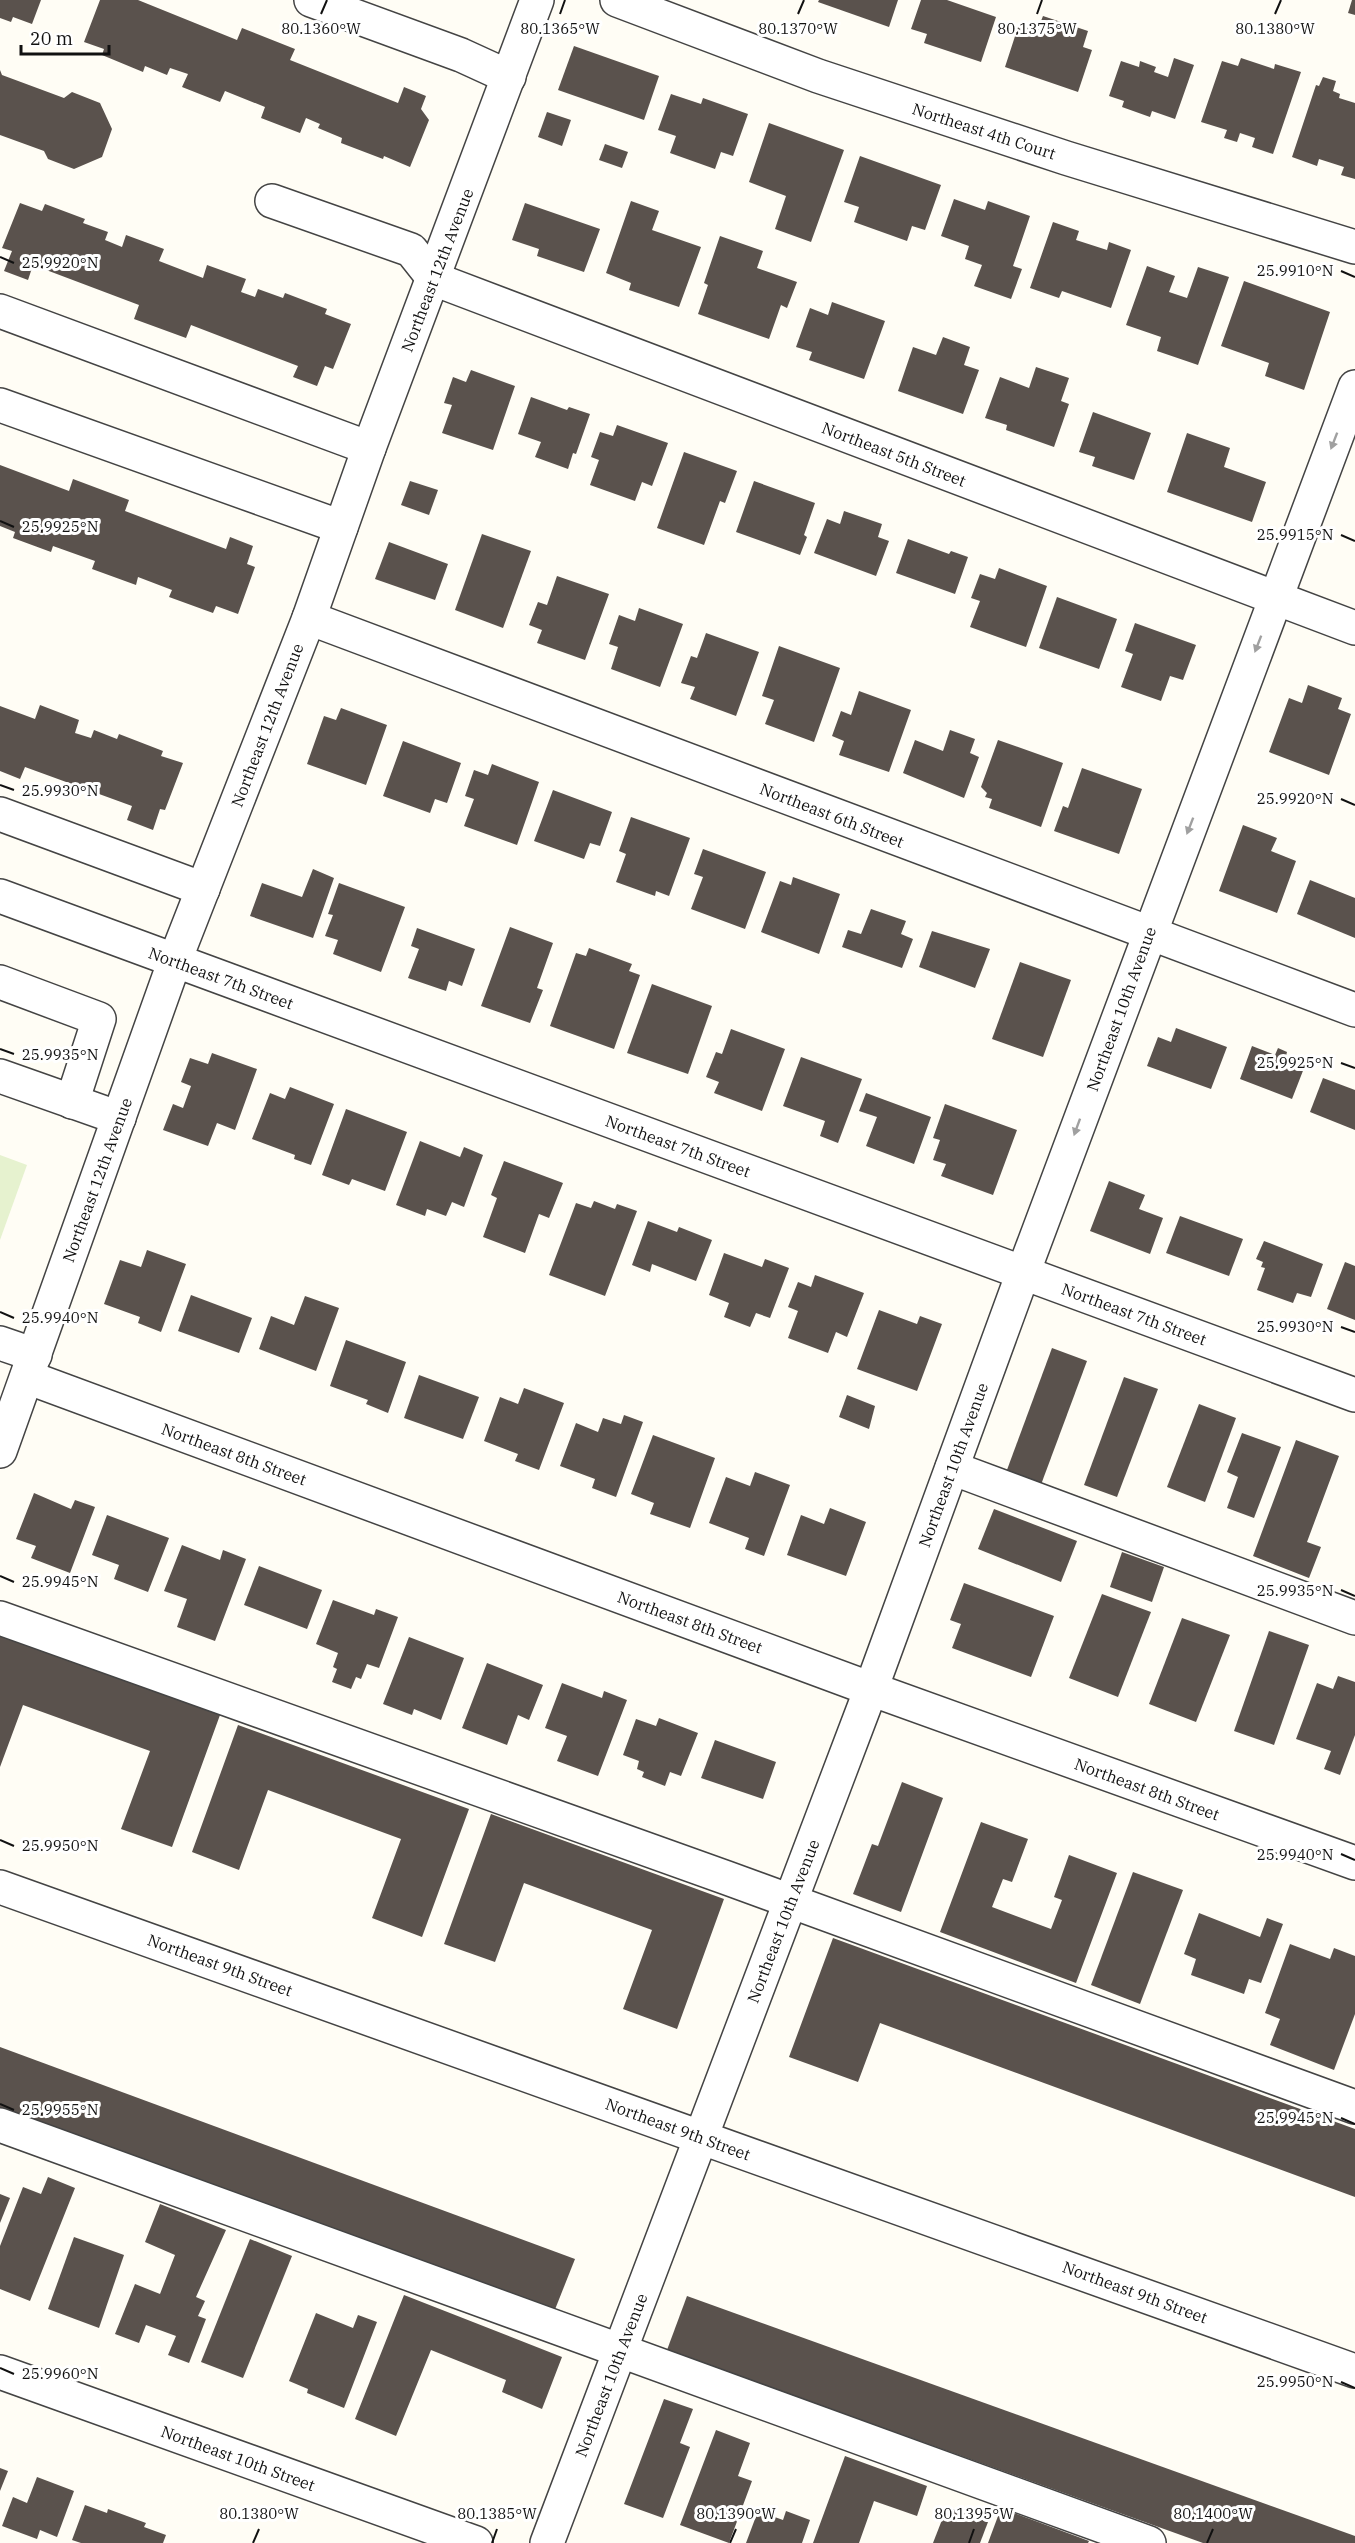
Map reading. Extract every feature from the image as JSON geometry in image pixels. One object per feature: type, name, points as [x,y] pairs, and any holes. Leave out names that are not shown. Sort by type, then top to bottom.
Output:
[{"type":"street","points":[[311,0],[461,55],[509,77]]},
{"type":"street","name":"Northeast 12th Avenue","points":[[0,1451],[175,960],[309,618],[369,448],[537,0]]},
{"type":"street","name":"Northeast 4th Court","points":[[617,0],[818,76],[1066,158],[1355,247]]},
{"type":"street","points":[[272,201],[411,250],[434,279]]},
{"type":"street","name":"Northeast 5th Street","points":[[434,279],[1355,628]]},
{"type":"street","points":[[0,311],[369,448]]},
{"type":"street","name":"Northeast 10th Avenue","points":[[547,2543],[871,1689],[1149,934],[1355,387]]},
{"type":"street","points":[[0,405],[341,527]]},
{"type":"street","name":"Northeast 6th Street","points":[[309,618],[1355,1010]]},
{"type":"street","points":[[0,814],[203,889]]},
{"type":"street","name":"Northeast 7th Street","points":[[0,896],[1355,1395]]},
{"type":"street","points":[[0,982],[99,1019],[72,1101]]},
{"type":"street","points":[[0,1076],[119,1118]]},
{"type":"street","name":"Northeast 8th Street","points":[[0,1343],[31,1366],[871,1689],[1355,1863]]},
{"type":"street","points":[[952,1468],[1355,1618]]},
{"type":"street","points":[[0,1618],[791,1901],[1355,2107]]},
{"type":"street","name":"Northeast 9th Street","points":[[0,1887],[1355,2371]]},
{"type":"street","points":[[0,2125],[1149,2543]]},
{"type":"street","name":"Northeast 10th Street","points":[[0,2372],[476,2543]]},
{"type":"green space","points":[[0,1155],[27,1165],[0,1240]]},
{"type":"building","points":[[0,0],[41,0],[32,24],[13,17],[11,22],[0,18]]},
{"type":"building","points":[[100,0],[138,0],[237,40],[242,28],[295,49],[290,60],[398,103],[404,87],[426,96],[421,109],[429,120],[410,167],[384,156],[383,159],[341,143],[342,138],[318,128],[320,124],[306,118],[300,133],[261,118],[265,107],[225,91],[220,102],[182,87],[188,74],[170,68],[167,75],[145,66],[143,72],[102,55],[104,49],[84,42]]},
{"type":"building","points":[[819,0],[898,0],[889,27],[818,2]]},
{"type":"building","points":[[921,0],[947,0],[996,17],[981,62],[924,43],[927,34],[911,29]]},
{"type":"building","points":[[1352,0],[1355,0],[1355,15],[1348,13]]},
{"type":"building","points":[[1043,16],[1088,31],[1083,47],[1092,50],[1078,92],[1005,67],[1019,24],[1037,31]]},
{"type":"building","points":[[574,46],[659,76],[644,120],[558,90]]},
{"type":"building","points":[[1174,58],[1194,65],[1175,119],[1152,111],[1150,117],[1122,107],[1124,101],[1109,96],[1121,61],[1139,67],[1140,61],[1156,67],[1154,72],[1168,77]]},
{"type":"building","points":[[1241,58],[1274,69],[1275,64],[1301,72],[1273,154],[1252,147],[1255,138],[1240,133],[1237,142],[1224,138],[1227,130],[1201,122],[1222,61],[1238,66]]},
{"type":"building","points":[[0,70],[2,75],[64,98],[72,92],[100,103],[112,129],[102,157],[74,169],[48,159],[44,151],[0,135]]},
{"type":"building","points":[[1323,77],[1336,81],[1333,91],[1340,94],[1339,98],[1355,103],[1355,179],[1341,175],[1344,167],[1319,159],[1317,166],[1292,157],[1316,85],[1319,86]]},
{"type":"building","points":[[671,94],[701,104],[703,98],[748,114],[733,156],[721,152],[715,169],[670,153],[676,136],[658,130]]},
{"type":"building","points":[[547,112],[571,120],[562,146],[538,137]]},
{"type":"building","points":[[769,123],[844,150],[811,242],[775,229],[786,196],[749,182]]},
{"type":"building","points":[[605,144],[628,152],[622,168],[599,160]]},
{"type":"building","points":[[860,156],[941,185],[925,230],[912,226],[907,241],[854,222],[859,207],[844,202]]},
{"type":"building","points":[[954,199],[985,210],[988,201],[1030,216],[1013,266],[1022,269],[1011,299],[974,286],[982,265],[965,259],[969,246],[941,236]]},
{"type":"building","points":[[631,201],[659,211],[652,230],[701,247],[679,307],[629,290],[631,283],[606,273]]},
{"type":"building","points":[[20,203],[42,211],[45,204],[85,219],[83,223],[108,232],[105,240],[122,247],[126,235],[164,249],[159,261],[203,278],[207,265],[246,279],[241,292],[255,297],[258,289],[283,298],[285,293],[327,309],[325,314],[351,324],[333,369],[325,366],[317,386],[293,377],[298,366],[191,325],[186,338],[134,319],[139,305],[33,265],[28,280],[4,271],[12,251],[2,248]]},
{"type":"building","points":[[525,203],[600,229],[584,272],[537,256],[539,249],[512,240]]},
{"type":"building","points":[[1053,222],[1079,231],[1076,240],[1107,250],[1109,242],[1131,250],[1111,308],[1062,291],[1059,298],[1030,288]]},
{"type":"building","points":[[720,236],[763,251],[757,268],[797,282],[787,308],[781,305],[769,339],[698,314],[708,285],[704,283]]},
{"type":"building","points":[[1147,266],[1175,276],[1169,292],[1187,298],[1198,267],[1229,277],[1198,365],[1157,351],[1161,337],[1126,325]]},
{"type":"building","points":[[1244,281],[1330,312],[1304,390],[1265,376],[1269,363],[1221,346]]},
{"type":"building","points":[[832,302],[885,321],[864,379],[809,360],[812,352],[796,347],[810,308],[828,315]]},
{"type":"building","points":[[943,337],[970,347],[964,365],[979,370],[963,414],[898,391],[913,347],[936,355]]},
{"type":"building","points":[[1036,367],[1069,378],[1061,401],[1069,404],[1054,447],[1006,430],[1007,425],[985,418],[1000,377],[1029,388]]},
{"type":"building","points":[[471,370],[515,386],[493,450],[442,433],[452,405],[444,403],[453,377],[466,382]]},
{"type":"building","points":[[531,397],[567,410],[569,407],[590,414],[576,454],[573,453],[568,469],[535,457],[541,442],[518,434]]},
{"type":"building","points":[[1093,412],[1151,433],[1134,480],[1092,466],[1095,457],[1079,452]]},
{"type":"building","points":[[617,425],[668,443],[652,486],[642,482],[635,501],[590,485],[599,460],[591,457],[600,432],[613,436]]},
{"type":"building","points":[[1187,433],[1230,448],[1224,467],[1266,482],[1252,522],[1167,492]]},
{"type":"building","points":[[684,452],[737,471],[725,503],[720,501],[704,545],[657,528]]},
{"type":"building","points":[[0,465],[69,491],[73,479],[129,500],[125,511],[226,549],[230,537],[253,546],[247,564],[255,567],[238,614],[216,606],[213,613],[169,597],[172,590],[138,577],[136,585],[92,569],[95,561],[53,546],[51,552],[13,538],[15,532],[0,526]]},
{"type":"building","points":[[410,481],[438,490],[429,515],[401,505]]},
{"type":"building","points":[[754,481],[815,503],[800,555],[736,532]]},
{"type":"building","points":[[844,511],[882,524],[878,537],[889,541],[876,576],[814,553],[827,519],[840,524]]},
{"type":"building","points":[[482,534],[531,551],[503,628],[455,610]]},
{"type":"building","points":[[908,539],[949,554],[951,551],[968,557],[955,594],[896,573]]},
{"type":"building","points":[[389,542],[448,564],[435,600],[375,579]]},
{"type":"building","points":[[999,568],[1047,586],[1026,647],[970,627],[980,601],[971,598],[980,574],[995,579]]},
{"type":"building","points":[[557,576],[609,594],[585,660],[537,643],[542,630],[529,625],[538,602],[547,605]]},
{"type":"building","points":[[1057,597],[1117,619],[1099,669],[1039,648]]},
{"type":"building","points":[[639,608],[683,624],[660,687],[611,669],[618,647],[609,644],[619,615],[635,621]]},
{"type":"building","points":[[1135,623],[1196,645],[1183,680],[1170,676],[1161,701],[1121,687],[1133,654],[1125,651]]},
{"type":"building","points":[[706,633],[759,652],[736,716],[690,699],[695,687],[681,683],[691,656],[697,658]]},
{"type":"building","points":[[779,646],[840,668],[814,742],[765,724],[774,700],[762,696]]},
{"type":"building","points":[[1308,685],[1342,698],[1338,709],[1351,714],[1329,775],[1269,752],[1289,698],[1302,703]]},
{"type":"building","points":[[859,691],[911,710],[889,772],[839,755],[844,741],[832,736],[841,711],[851,715]]},
{"type":"building","points":[[40,705],[79,720],[75,733],[91,738],[94,730],[117,739],[119,734],[163,751],[161,756],[183,763],[165,810],[160,809],[153,830],[127,820],[132,806],[25,767],[20,779],[0,771],[0,706],[35,719]]},
{"type":"building","points":[[341,708],[387,725],[366,785],[307,764],[324,716],[336,720]]},
{"type":"building","points":[[950,730],[975,739],[970,753],[979,757],[964,798],[903,773],[915,740],[943,751]]},
{"type":"building","points":[[998,740],[1063,763],[1041,827],[989,808],[992,799],[985,797],[987,793],[981,787]]},
{"type":"building","points":[[403,741],[461,763],[447,803],[435,799],[430,813],[383,796]]},
{"type":"building","points":[[492,764],[539,782],[517,845],[464,826],[474,799],[465,796],[474,770],[488,775]]},
{"type":"building","points":[[1082,768],[1142,789],[1119,854],[1054,831],[1063,806],[1068,808]]},
{"type":"building","points":[[553,790],[612,812],[600,846],[590,843],[584,859],[534,841]]},
{"type":"building","points":[[631,817],[690,838],[669,896],[656,891],[655,896],[616,882],[626,854],[619,851]]},
{"type":"building","points":[[1243,825],[1277,838],[1271,851],[1296,861],[1277,913],[1219,891]]},
{"type":"building","points":[[703,849],[766,872],[745,929],[691,909],[703,877],[694,874]]},
{"type":"building","points":[[313,869],[334,878],[313,938],[250,916],[262,883],[302,897]]},
{"type":"building","points":[[793,877],[840,894],[819,954],[761,932],[780,881],[791,885]]},
{"type":"building","points":[[1310,880],[1355,898],[1355,938],[1297,914]]},
{"type":"building","points":[[339,883],[405,907],[381,972],[333,954],[338,940],[325,936],[333,915],[328,914]]},
{"type":"building","points":[[871,909],[906,921],[901,934],[913,939],[902,968],[842,947],[848,930],[861,934]]},
{"type":"building","points":[[510,927],[553,943],[537,988],[543,990],[530,1023],[481,1006]]},
{"type":"building","points":[[417,928],[475,949],[462,986],[449,981],[446,991],[408,978],[419,949],[411,946]]},
{"type":"building","points":[[932,931],[990,949],[975,988],[919,967]]},
{"type":"building","points":[[589,948],[632,964],[629,971],[640,975],[614,1049],[550,1026],[576,953],[586,956]]},
{"type":"building","points":[[1020,962],[1071,980],[1043,1057],[992,1039]]},
{"type":"building","points":[[652,984],[712,1006],[688,1074],[627,1053]]},
{"type":"building","points":[[1176,1028],[1227,1047],[1211,1089],[1147,1066],[1158,1037],[1171,1042]]},
{"type":"building","points":[[731,1029],[785,1049],[762,1111],[714,1093],[719,1082],[706,1077],[716,1052],[722,1054]]},
{"type":"building","points":[[1252,1046],[1275,1055],[1278,1048],[1287,1052],[1286,1056],[1306,1063],[1292,1099],[1240,1079]]},
{"type":"building","points":[[212,1053],[257,1069],[235,1130],[217,1123],[208,1146],[163,1130],[173,1104],[183,1108],[191,1086],[181,1082],[190,1058],[208,1064]]},
{"type":"building","points":[[801,1057],[862,1079],[838,1143],[820,1136],[825,1121],[783,1106]]},
{"type":"building","points":[[1323,1078],[1355,1090],[1355,1130],[1310,1112]]},
{"type":"building","points":[[290,1087],[334,1104],[311,1165],[294,1159],[295,1155],[252,1139],[270,1093],[285,1099]]},
{"type":"building","points":[[866,1093],[931,1117],[914,1164],[866,1146],[877,1117],[859,1111]]},
{"type":"building","points":[[945,1104],[1017,1130],[993,1195],[941,1176],[946,1164],[933,1160],[940,1140],[933,1138]]},
{"type":"building","points":[[346,1109],[407,1132],[385,1191],[352,1179],[349,1185],[322,1175]]},
{"type":"building","points":[[420,1141],[460,1157],[464,1147],[483,1155],[464,1207],[452,1202],[446,1216],[427,1209],[425,1216],[396,1205]]},
{"type":"building","points":[[504,1161],[563,1183],[549,1218],[539,1214],[525,1253],[483,1237],[497,1198],[491,1195]]},
{"type":"building","points":[[1109,1181],[1145,1195],[1139,1209],[1163,1218],[1150,1254],[1090,1231]]},
{"type":"building","points":[[594,1201],[615,1209],[617,1204],[637,1211],[605,1296],[549,1275],[576,1203],[591,1208]]},
{"type":"building","points":[[1180,1216],[1243,1239],[1229,1276],[1166,1253]]},
{"type":"building","points":[[648,1221],[677,1232],[679,1227],[712,1240],[696,1281],[652,1264],[650,1272],[632,1265]]},
{"type":"building","points":[[1264,1241],[1323,1264],[1311,1297],[1297,1293],[1293,1303],[1257,1290],[1265,1268],[1261,1267],[1263,1262],[1256,1259]]},
{"type":"building","points":[[147,1250],[186,1264],[161,1332],[138,1323],[140,1317],[104,1304],[120,1260],[141,1267]]},
{"type":"building","points":[[724,1253],[762,1267],[765,1259],[789,1268],[770,1318],[756,1313],[750,1327],[724,1317],[729,1303],[709,1295]]},
{"type":"building","points":[[1345,1262],[1355,1266],[1355,1320],[1327,1309]]},
{"type":"building","points":[[815,1275],[864,1293],[847,1337],[836,1332],[828,1353],[788,1338],[798,1311],[788,1307],[798,1282],[811,1287]]},
{"type":"building","points":[[191,1295],[252,1318],[239,1353],[178,1331]]},
{"type":"building","points":[[305,1296],[339,1308],[316,1371],[259,1349],[271,1316],[294,1325]]},
{"type":"building","points":[[879,1310],[917,1324],[920,1316],[942,1324],[917,1391],[857,1369]]},
{"type":"building","points":[[346,1340],[406,1362],[388,1413],[366,1404],[368,1400],[330,1386]]},
{"type":"building","points":[[1052,1348],[1087,1361],[1039,1490],[1004,1478]]},
{"type":"building","points":[[419,1375],[479,1397],[463,1439],[404,1418]]},
{"type":"building","points":[[1124,1377],[1158,1389],[1117,1497],[1084,1485]]},
{"type":"building","points":[[524,1388],[564,1403],[539,1470],[515,1461],[518,1454],[484,1441],[500,1397],[518,1404]]},
{"type":"building","points":[[847,1395],[875,1406],[869,1429],[839,1417]]},
{"type":"building","points":[[1199,1404],[1236,1418],[1205,1502],[1167,1487]]},
{"type":"building","points":[[624,1415],[643,1422],[616,1497],[592,1488],[595,1479],[560,1466],[576,1423],[598,1432],[603,1418],[621,1424]]},
{"type":"building","points":[[1242,1433],[1281,1447],[1254,1518],[1227,1508],[1238,1477],[1227,1472]]},
{"type":"building","points":[[653,1435],[715,1458],[690,1528],[650,1514],[654,1503],[631,1494]]},
{"type":"building","points":[[1296,1440],[1339,1456],[1307,1542],[1321,1547],[1309,1578],[1253,1556]]},
{"type":"building","points":[[755,1472],[790,1485],[764,1556],[745,1549],[749,1538],[709,1523],[726,1477],[750,1486]]},
{"type":"building","points":[[34,1493],[71,1509],[75,1500],[95,1507],[70,1573],[31,1558],[36,1546],[16,1539]]},
{"type":"building","points":[[830,1508],[866,1522],[846,1576],[787,1555],[801,1515],[824,1524]]},
{"type":"building","points":[[994,1509],[1077,1541],[1061,1582],[978,1549]]},
{"type":"building","points":[[107,1515],[169,1538],[148,1592],[114,1579],[119,1565],[92,1555]]},
{"type":"building","points":[[182,1545],[220,1560],[223,1550],[246,1559],[215,1641],[177,1627],[187,1599],[164,1591]]},
{"type":"building","points":[[1122,1552],[1164,1567],[1152,1602],[1110,1587]]},
{"type":"building","points":[[259,1566],[322,1590],[307,1629],[244,1605]]},
{"type":"building","points":[[964,1583],[1054,1616],[1031,1677],[952,1648],[961,1624],[950,1620]]},
{"type":"building","points":[[1102,1594],[1151,1612],[1118,1697],[1069,1678]]},
{"type":"building","points":[[333,1600],[374,1615],[376,1609],[398,1617],[379,1668],[367,1664],[361,1679],[356,1677],[351,1689],[332,1682],[337,1669],[333,1667],[338,1653],[316,1644]]},
{"type":"building","points":[[1182,1618],[1230,1635],[1196,1722],[1149,1704]]},
{"type":"building","points":[[1269,1631],[1309,1645],[1274,1745],[1234,1731]]},
{"type":"building","points":[[0,1635],[220,1715],[172,1847],[121,1829],[150,1751],[23,1705],[0,1767]]},
{"type":"building","points":[[409,1637],[464,1658],[441,1720],[414,1709],[412,1715],[383,1704]]},
{"type":"building","points":[[487,1663],[543,1685],[529,1720],[518,1715],[507,1745],[462,1728]]},
{"type":"building","points":[[1338,1676],[1355,1682],[1355,1735],[1340,1775],[1324,1769],[1331,1751],[1296,1739],[1317,1683],[1333,1689]]},
{"type":"building","points":[[562,1683],[602,1698],[604,1691],[627,1700],[598,1776],[557,1761],[567,1736],[545,1728]]},
{"type":"building","points":[[659,1718],[698,1733],[681,1776],[670,1772],[665,1786],[642,1777],[644,1772],[637,1769],[639,1761],[623,1755],[636,1719],[656,1726]]},
{"type":"building","points":[[238,1725],[469,1809],[422,1937],[372,1918],[401,1839],[268,1790],[239,1870],[192,1852]]},
{"type":"building","points":[[715,1740],[776,1762],[763,1799],[701,1778]]},
{"type":"building","points":[[902,1782],[943,1798],[901,1912],[853,1894],[872,1844],[878,1846]]},
{"type":"building","points":[[491,1814],[724,1899],[677,2029],[623,2009],[652,1930],[524,1883],[495,1962],[444,1944]]},
{"type":"building","points":[[981,1822],[1028,1839],[1012,1882],[1003,1879],[992,1907],[1051,1929],[1062,1900],[1054,1897],[1069,1855],[1117,1873],[1076,1983],[940,1932]]},
{"type":"building","points":[[1133,1872],[1183,1890],[1140,2004],[1091,1985]]},
{"type":"building","points":[[1199,1913],[1260,1937],[1267,1918],[1283,1924],[1261,1983],[1249,1979],[1244,1994],[1191,1975],[1196,1959],[1184,1954]]},
{"type":"building","points":[[833,1938],[1355,2129],[1355,2197],[880,2023],[858,2082],[789,2057]]},
{"type":"building","points":[[1290,1944],[1330,1959],[1334,1948],[1355,1956],[1355,2014],[1334,2070],[1270,2045],[1280,2019],[1265,2013]]},
{"type":"building","points":[[0,2047],[575,2259],[554,2312],[0,2112]]},
{"type":"building","points":[[48,2177],[75,2188],[30,2301],[0,2289],[0,2246],[23,2187],[41,2194]]},
{"type":"building","points":[[0,2194],[10,2198],[0,2223]]},
{"type":"building","points":[[160,2204],[226,2230],[196,2297],[205,2301],[198,2316],[206,2319],[189,2363],[168,2355],[176,2336],[146,2325],[139,2343],[115,2334],[135,2284],[160,2294],[175,2255],[145,2242]]},
{"type":"building","points":[[74,2237],[124,2255],[99,2328],[48,2309]]},
{"type":"building","points":[[250,2239],[292,2256],[243,2378],[201,2362]]},
{"type":"building","points":[[404,2295],[562,2357],[542,2409],[502,2392],[506,2380],[431,2350],[396,2436],[355,2419]]},
{"type":"building","points":[[687,2296],[1355,2536],[1355,2543],[1203,2543],[667,2350]]},
{"type":"building","points":[[316,2313],[353,2328],[358,2315],[377,2322],[344,2408],[307,2393],[308,2389],[289,2381]]},
{"type":"building","points":[[664,2399],[693,2409],[680,2443],[690,2447],[663,2518],[624,2504]]},
{"type":"building","points":[[716,2430],[750,2443],[738,2476],[752,2481],[729,2543],[680,2525]]},
{"type":"building","points":[[845,2456],[927,2486],[917,2516],[874,2501],[859,2543],[813,2543]]},
{"type":"building","points":[[0,2468],[8,2471],[0,2491]]},
{"type":"building","points":[[37,2477],[74,2491],[57,2537],[40,2530],[37,2539],[2,2526],[13,2497],[27,2503]]},
{"type":"building","points":[[85,2505],[107,2513],[108,2509],[146,2523],[144,2527],[166,2535],[163,2543],[81,2543],[72,2540]]},
{"type":"building","points":[[947,2507],[988,2522],[980,2543],[933,2543]]},
{"type":"building","points":[[1001,2508],[1089,2541],[1088,2543],[988,2543]]},
{"type":"building","points":[[758,2511],[783,2520],[786,2511],[810,2520],[802,2543],[746,2543]]}]
